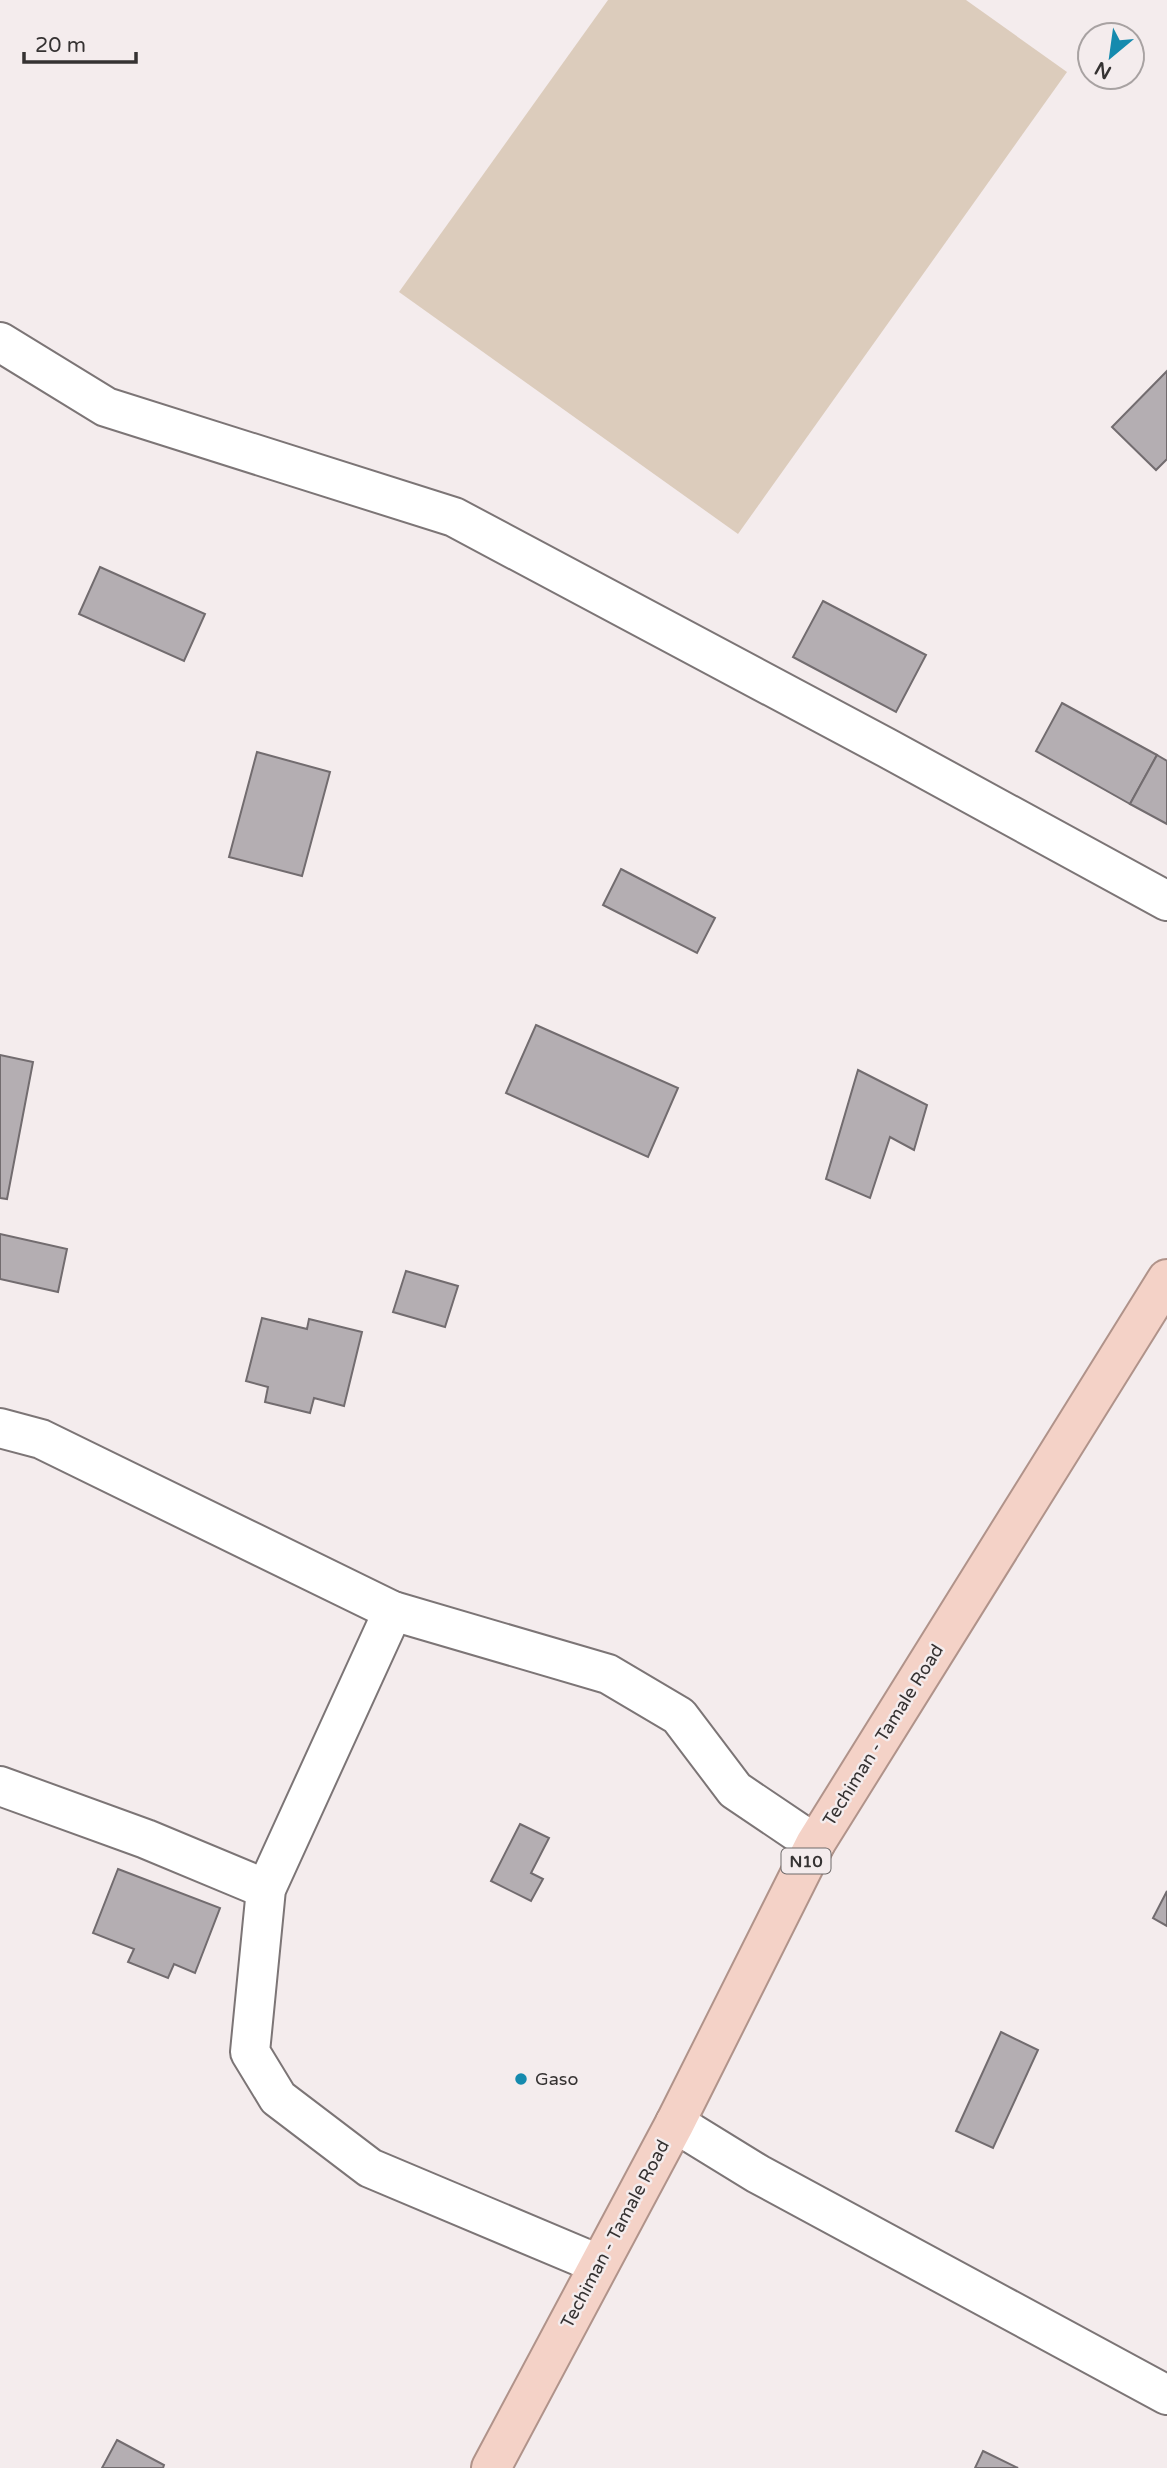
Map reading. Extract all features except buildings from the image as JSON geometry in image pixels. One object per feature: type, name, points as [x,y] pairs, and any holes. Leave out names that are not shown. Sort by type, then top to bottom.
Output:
[{"type":"highway","name":"Techiman - Tamale Road","points":[[491,2468],[675,2123],[815,1844],[1167,1279]]},
{"type":"street","points":[[0,342],[106,407],[454,517],[875,741],[1167,901]]},
{"type":"street","points":[[0,1428],[41,1439],[394,1611],[608,1674],[679,1716],[735,1790],[815,1844]]},
{"type":"street","points":[[394,1611],[266,1889],[250,2052],[278,2098],[370,2168],[598,2264]]},
{"type":"street","points":[[0,1786],[146,1839],[266,1889]]},
{"type":"street","points":[[675,2123],[758,2174],[1167,2395]]},
{"type":"shaded area","points":[[608,0],[966,0],[1067,72],[738,534],[399,292]]},
{"type":"place","name":"Gaso","points":[[521,2079]]}]
